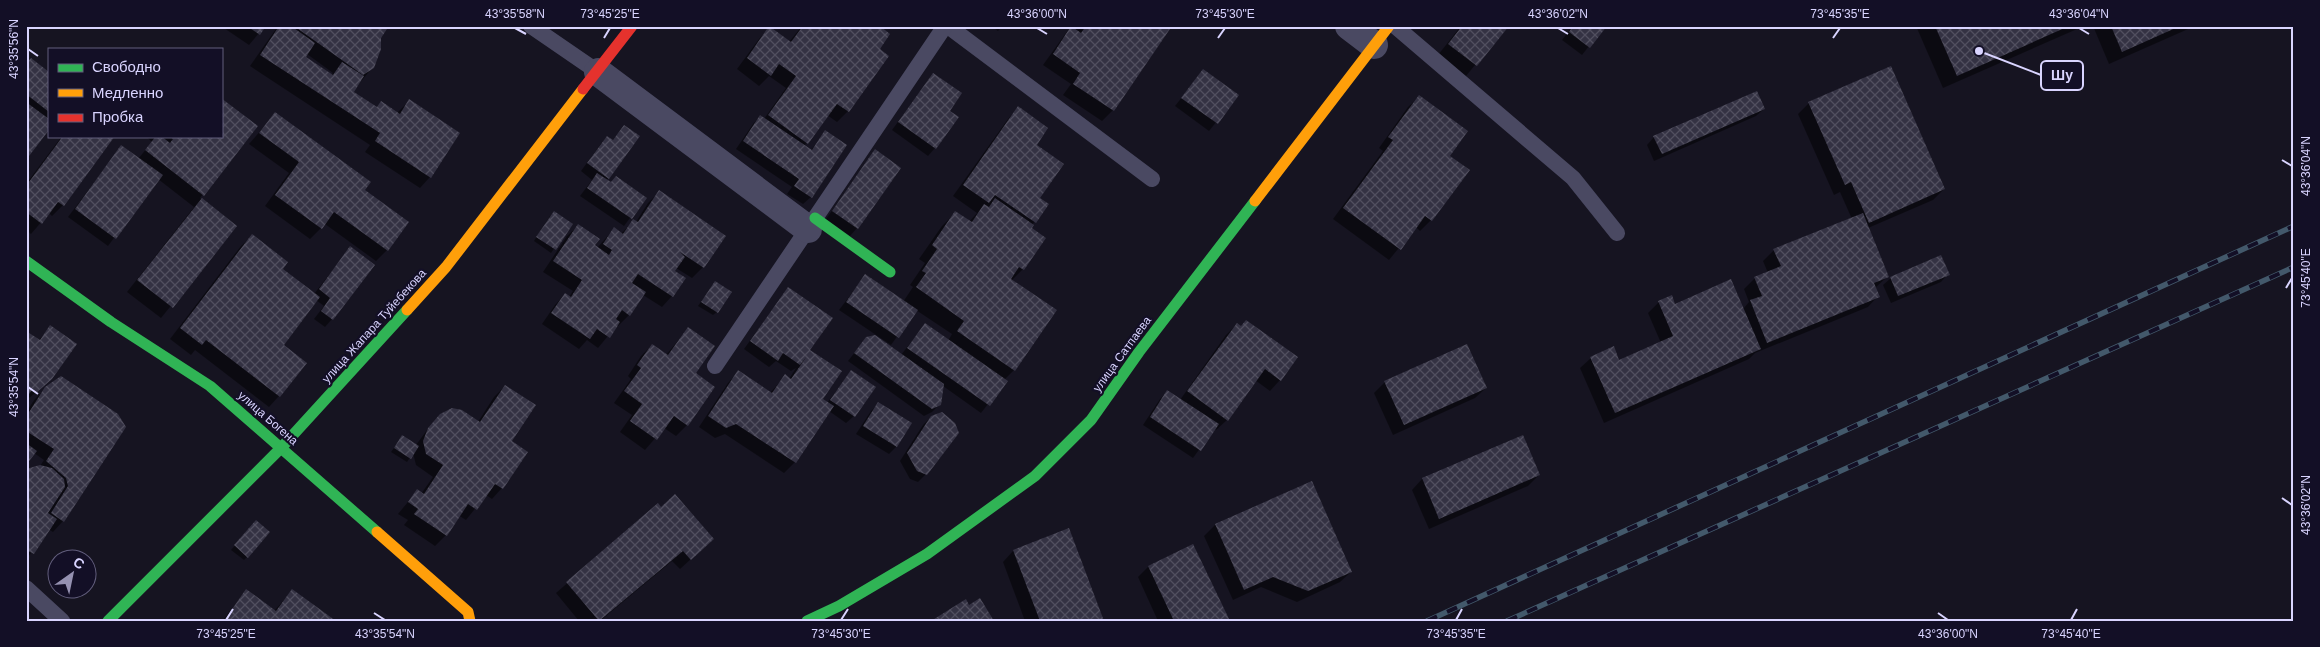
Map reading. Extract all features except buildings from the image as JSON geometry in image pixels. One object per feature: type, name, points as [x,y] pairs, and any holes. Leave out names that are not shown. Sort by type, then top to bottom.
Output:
[{"type":"street","name":"улица Жапара Туйебекова","points":[[108,621],[281,448],[446,267],[632,26]]},
{"type":"street","points":[[1349,26],[1381,36]]},
{"type":"street","name":"улица Сатпаева","points":[[807,621],[839,606],[927,554],[1035,476],[1091,420],[1139,352],[1381,36]]},
{"type":"street","points":[[598,72],[811,224],[890,272]]},
{"type":"street","name":"улица Богена","points":[[26,261],[111,322],[210,386],[468,612],[470,621]]},
{"type":"lane","points":[[532,26],[598,72]]},
{"type":"lane","points":[[715,366],[946,26],[1152,179]]},
{"type":"lane","points":[[1395,26],[1573,178],[1617,233]]},
{"type":"lane","points":[[26,588],[62,621]]},
{"type":"railway","points":[[1427,621],[2294,226]]},
{"type":"railway","points":[[1507,621],[2294,267]]},
{"type":"traffic: fast","points":[[807,621],[839,606],[927,554],[1035,476],[1091,420],[1139,352],[1255,201]]},
{"type":"traffic: fast","points":[[815,218],[890,272]]},
{"type":"traffic: fast","points":[[26,261],[111,322],[210,386],[377,532]]},
{"type":"traffic: fast","points":[[108,621],[281,448],[407,310]]},
{"type":"traffic: slow","points":[[1255,201],[1389,26]]},
{"type":"traffic: slow","points":[[407,310],[446,267],[583,89]]},
{"type":"traffic: slow","points":[[377,532],[468,612],[470,621]]},
{"type":"traffic: jam","points":[[583,89],[632,26]]},
{"type":"place","name":"Шу","points":[[1979,51]]}]
